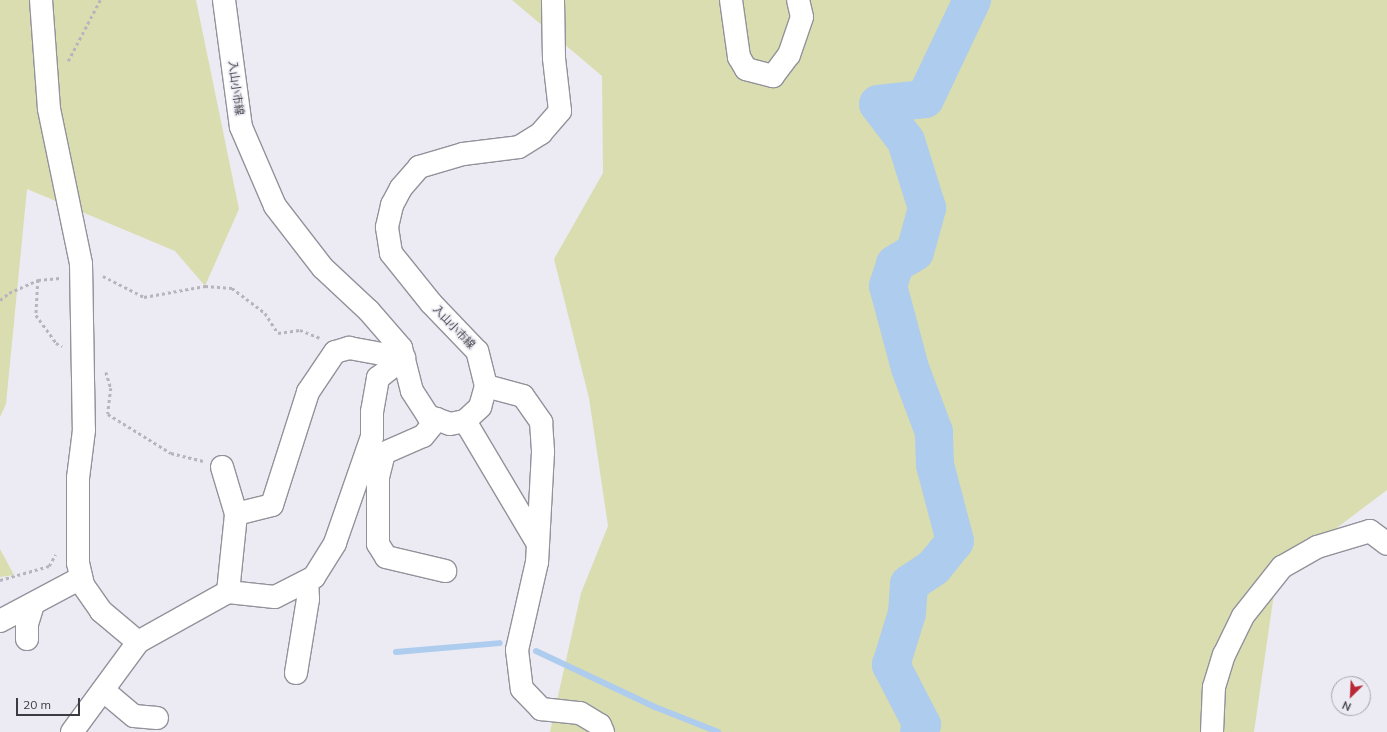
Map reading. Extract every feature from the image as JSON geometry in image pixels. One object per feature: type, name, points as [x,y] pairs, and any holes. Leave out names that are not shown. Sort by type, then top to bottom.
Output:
[{"type":"street","points":[[41,0],[49,110],[81,264],[84,430],[78,478],[78,563],[83,585],[101,611],[138,642]]},
{"type":"street","name":"入山小市線","points":[[224,0],[242,127],[275,206],[323,268],[369,311],[401,348],[412,391],[428,416],[450,424],[465,421]]},
{"type":"street","name":"入山小市線","points":[[486,386],[477,351],[431,303],[391,253],[387,227],[392,205],[401,188],[419,167],[463,154],[519,147],[541,133],[560,111],[554,58],[553,0]]},
{"type":"street","points":[[731,0],[739,57],[746,69],[773,76],[789,56],[802,16],[798,0]]},
{"type":"street","points":[[236,514],[272,504],[308,392],[335,352],[349,348],[404,358]]},
{"type":"street","points":[[72,732],[104,691],[138,642],[228,592],[275,597],[307,582],[314,577],[335,543],[372,437],[372,412],[378,378],[404,358]]},
{"type":"street","points":[[538,544],[465,421],[480,407],[486,386],[523,396],[541,422],[543,452],[538,544],[537,562],[517,650],[522,689],[541,709],[580,713],[600,725],[603,732]]},
{"type":"street","points":[[437,419],[423,436],[384,453],[378,477],[378,544],[386,557],[445,571]]},
{"type":"street","points":[[222,467],[236,514],[228,592]]},
{"type":"street","points":[[1212,732],[1214,687],[1224,655],[1243,616],[1282,567],[1317,548],[1370,531],[1387,544]]},
{"type":"street","points":[[0,621],[81,578]]},
{"type":"street","points":[[296,674],[308,599],[307,582]]},
{"type":"street","points":[[27,639],[27,624],[33,604]]},
{"type":"street","points":[[104,691],[134,716],[157,718]]},
{"type":"path","points":[[65,67],[100,0]]},
{"type":"path","points":[[0,300],[9,293],[38,280],[81,276],[93,269],[118,286],[144,297],[205,286],[232,288],[264,313],[278,333],[300,330],[318,335],[335,352]]},
{"type":"path","points":[[38,280],[36,314],[56,343],[82,356]]},
{"type":"path","points":[[105,368],[111,388],[108,414],[171,452],[222,467]]},
{"type":"path","points":[[0,580],[49,566],[59,548]]},
{"type":"green space","points":[[0,0],[196,0],[239,209],[205,286],[175,251],[27,189],[6,404],[0,417]]},
{"type":"green space","points":[[512,0],[1387,0],[1387,490],[1277,573],[1254,732],[550,732],[581,593],[608,526],[589,398],[554,259],[603,173],[602,76]]},
{"type":"green space","points":[[0,549],[14,575],[0,577]]},
{"type":"waterway","points":[[919,732],[922,725],[891,665],[907,613],[909,584],[934,567],[955,541],[935,465],[934,432],[910,368],[888,286],[895,264],[915,252],[927,208],[906,141],[878,104],[925,99],[972,0]]},
{"type":"waterway","points":[[396,652],[500,643]]},
{"type":"waterway","points":[[536,651],[655,707],[718,732]]}]
